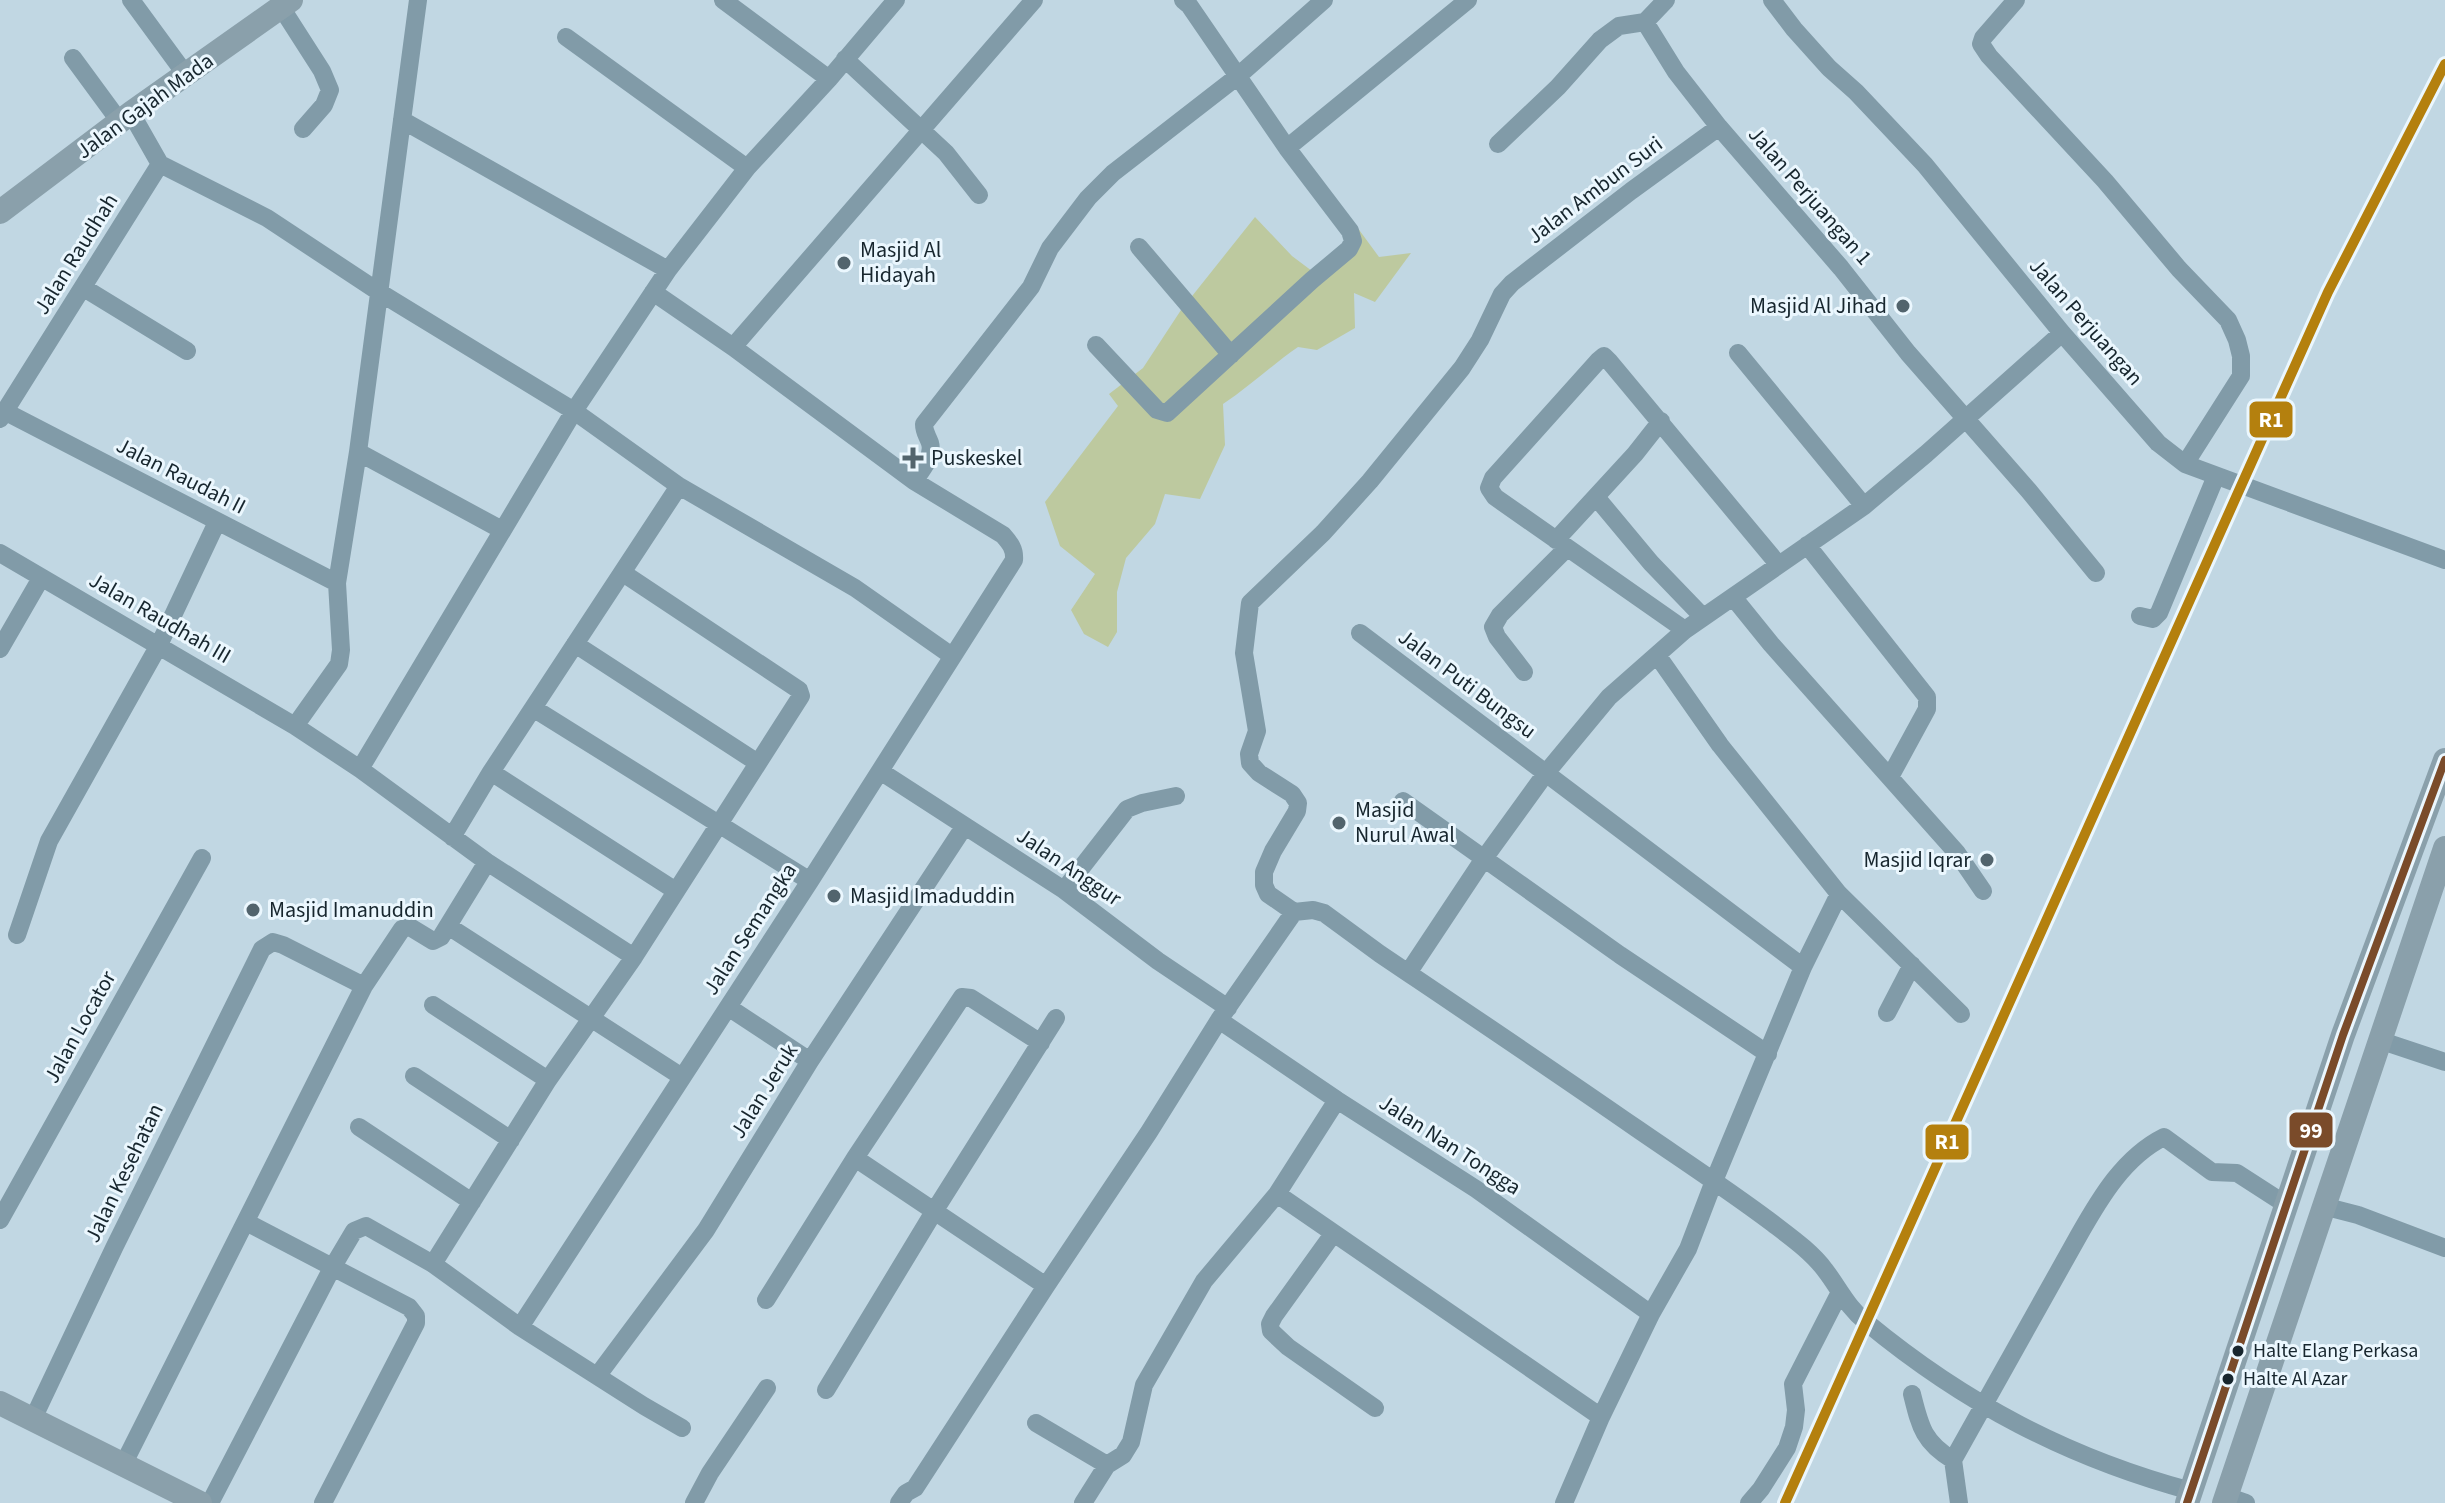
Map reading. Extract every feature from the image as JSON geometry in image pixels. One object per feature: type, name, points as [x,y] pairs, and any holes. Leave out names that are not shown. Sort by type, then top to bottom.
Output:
[{"type":"main road","name":"Jalan Gajah Mada","points":[[0,212],[125,118],[286,4]]},
{"type":"main road","points":[[2189,1497],[2320,1102],[2445,760]]},
{"type":"main road","points":[[2232,1501],[2323,1206],[2445,848]]},
{"type":"main road","points":[[2320,1102],[2354,1114]]},
{"type":"main road","points":[[0,1403],[200,1503]]},
{"type":"street","points":[[131,0],[186,75]]},
{"type":"street","points":[[295,726],[339,664],[337,583],[358,452],[418,0]]},
{"type":"street","points":[[723,0],[829,79]]},
{"type":"street","points":[[360,769],[574,411],[668,270],[747,168],[896,0]]},
{"type":"street","points":[[733,347],[1034,0]]},
{"type":"street","points":[[653,292],[914,481],[931,453],[924,424],[1031,287],[1050,248],[1068,223],[1113,173],[1238,76],[1324,0]]},
{"type":"street","points":[[1287,148],[1468,0]]},
{"type":"street","points":[[1498,144],[1558,87],[1600,40],[1619,26],[1645,22],[1666,0]]},
{"type":"street","name":"Jalan Perjuangan","points":[[1772,0],[1829,68],[1925,165],[2062,333],[2158,443],[2185,464],[2445,560]]},
{"type":"street","points":[[2016,0],[1981,44],[2105,181],[2179,269],[2228,320],[2237,340],[2241,376],[2185,464]]},
{"type":"street","points":[[1096,345],[1157,410],[1162,413],[1171,411],[1349,249],[1353,241],[1350,231],[1287,148],[1188,2]]},
{"type":"street","points":[[286,4],[330,90],[324,105],[303,129]]},
{"type":"street","name":"Jalan Perjuangan 1","points":[[1645,22],[1676,72],[1719,127],[2096,573]]},
{"type":"street","points":[[566,37],[747,168]]},
{"type":"street","points":[[73,58],[160,164],[267,218],[379,292],[574,411],[679,486],[855,588],[952,656]]},
{"type":"street","points":[[845,59],[946,153],[979,195]]},
{"type":"street","points":[[402,120],[668,270]]},
{"type":"street","name":"Jalan Ambun Suri","points":[[1294,912],[1268,894],[1264,885],[1264,872],[1297,811],[1298,803],[1292,794],[1259,773],[1250,763],[1249,754],[1257,731],[1244,653],[1250,603],[1323,533],[1370,481],[1462,368],[1480,340],[1502,294],[1512,283],[1719,127]]},
{"type":"street","name":"Jalan Raudhah","points":[[2,415],[160,164]]},
{"type":"street","points":[[1139,247],[1231,355]]},
{"type":"street","points":[[84,288],[187,351]]},
{"type":"street","points":[[1408,973],[1483,860],[1546,773],[1609,697],[1685,630],[1864,506],[2062,333]]},
{"type":"street","points":[[1738,353],[1864,506]]},
{"type":"street","points":[[1685,630],[1495,497],[1489,488],[1493,478],[1604,356],[1778,564]]},
{"type":"street","name":"Jalan Raudah II","points":[[2,415],[337,583]]},
{"type":"street","points":[[1524,672],[1493,627],[1661,421]]},
{"type":"street","points":[[358,452],[502,530]]},
{"type":"street","points":[[2140,616],[2153,619],[2159,613],[2216,476]]},
{"type":"street","name":"Jalan Semangka","points":[[520,1327],[1014,560],[1011,544],[1003,535],[914,481]]},
{"type":"street","points":[[452,837],[491,772],[679,486]]},
{"type":"street","points":[[1596,497],[1651,563],[1703,617]]},
{"type":"street","points":[[17,935],[49,841],[159,645],[217,522]]},
{"type":"street","points":[[1807,545],[1927,697],[1927,709],[1890,777]]},
{"type":"street","name":"Jalan Raudhah III","points":[[0,553],[295,726],[360,769],[487,862],[634,957]]},
{"type":"street","points":[[433,1264],[548,1080],[634,957],[801,696],[799,690],[623,573]]},
{"type":"street","points":[[0,649],[41,578]]},
{"type":"street","points":[[1733,597],[1957,853],[1983,891]]},
{"type":"street","name":"Jalan Puti Bungsu","points":[[1360,633],[1803,967]]},
{"type":"street","points":[[575,644],[758,763]]},
{"type":"street","points":[[1657,655],[1720,745],[1839,894],[1961,1014]]},
{"type":"street","points":[[533,708],[810,881]]},
{"type":"street","name":"Jalan Anggur","points":[[880,771],[1064,890],[1224,1014]]},
{"type":"street","points":[[491,772],[676,891]]},
{"type":"street","points":[[1064,890],[1127,809],[1176,796]]},
{"type":"street","points":[[1403,801],[1620,955],[1768,1054]]},
{"type":"street","name":"Jalan Jeruk","points":[[598,1375],[706,1230],[810,1061],[964,827]]},
{"type":"street","name":"Jalan Locator","points":[[0,1220],[202,858]]},
{"type":"street","points":[[123,1465],[364,986],[402,929],[410,927],[433,941],[437,940],[487,862]]},
{"type":"street","points":[[1564,1503],[1651,1314],[1688,1249],[1803,967],[1839,894]]},
{"type":"street","points":[[899,1503],[906,1493],[915,1488],[1224,1014],[1294,912],[1313,910],[1324,913],[1714,1181],[1814,1256],[1839,1294],[1866,1323],[1917,1363],[1984,1407],[2055,1443],[2189,1497]]},
{"type":"street","points":[[448,926],[682,1077]]},
{"type":"street","name":"Jalan Kesehatan","points":[[32,1421],[262,949],[273,942],[283,945],[364,986]]},
{"type":"street","points":[[1887,1013],[1912,965]]},
{"type":"street","points":[[766,1300],[962,997],[971,998],[1041,1043]]},
{"type":"street","points":[[433,1005],[548,1080]]},
{"type":"street","points":[[728,1007],[810,1061]]},
{"type":"street","name":"Jalan Nan Tongga","points":[[1224,1014],[1337,1100],[1476,1189],[1651,1314]]},
{"type":"street","points":[[826,1390],[1056,1018]]},
{"type":"street","points":[[2379,1040],[2445,1062]]},
{"type":"street","points":[[414,1076],[511,1140]]},
{"type":"street","points":[[1083,1503],[1107,1465],[1123,1455],[1131,1442],[1144,1385],[1204,1281],[1277,1194],[1337,1100]]},
{"type":"street","points":[[359,1127],[472,1202]]},
{"type":"street","points":[[1959,1503],[1953,1460],[2096,1207],[2121,1171],[2160,1139],[2167,1138],[2212,1172],[2231,1172],[2243,1176],[2285,1204]]},
{"type":"street","points":[[855,1158],[1046,1286]]},
{"type":"street","points":[[1277,1194],[1601,1417]]},
{"type":"street","points":[[2323,1206],[2358,1215],[2445,1248]]},
{"type":"street","points":[[246,1222],[409,1307],[416,1316],[416,1323],[323,1503]]},
{"type":"street","points":[[210,1503],[332,1268],[354,1231],[366,1226],[433,1264],[520,1327],[682,1428]]},
{"type":"street","points":[[1333,1234],[1274,1316],[1271,1331],[1288,1347],[1375,1408]]},
{"type":"street","points":[[1749,1503],[1787,1448],[1796,1410],[1793,1384],[1839,1294]]},
{"type":"street","points":[[694,1503],[710,1473],[767,1388]]},
{"type":"street","points":[[1912,1394],[1917,1419],[1926,1437],[1936,1449],[1953,1460]]},
{"type":"street","points":[[1036,1423],[1107,1465]]},
{"type":"green space","points":[[1255,217],[1292,256],[1312,271],[1339,251],[1357,227],[1379,257],[1411,253],[1375,302],[1354,293],[1355,328],[1317,350],[1298,347],[1223,404],[1225,445],[1200,499],[1165,494],[1155,524],[1126,558],[1117,592],[1117,632],[1108,647],[1084,634],[1071,610],[1095,574],[1060,546],[1045,502],[1118,406],[1109,394],[1143,368],[1181,310]]},
{"type":"transit line","name":"R1","points":[[1785,1503],[2328,292],[2445,64]]},
{"type":"transit line","name":"99","points":[[2187,1503],[2343,1035],[2445,760]]},
{"type":"place","name":"Masjid Al Hidayah","points":[[844,263]]},
{"type":"place","name":"Masjid Al Jihad","points":[[1903,306]]},
{"type":"place","name":"Puskeskel","points":[[913,458]]},
{"type":"place","name":"Masjid Nurul Awal","points":[[1339,823]]},
{"type":"place","name":"Masjid Iqrar","points":[[1987,860]]},
{"type":"place","name":"Masjid Imaduddin","points":[[834,896]]},
{"type":"place","name":"Masjid Imanuddin","points":[[253,910]]},
{"type":"place","name":"Halte Elang Perkasa","points":[[2238,1351]]},
{"type":"place","name":"Halte Al Azar","points":[[2228,1379]]}]
